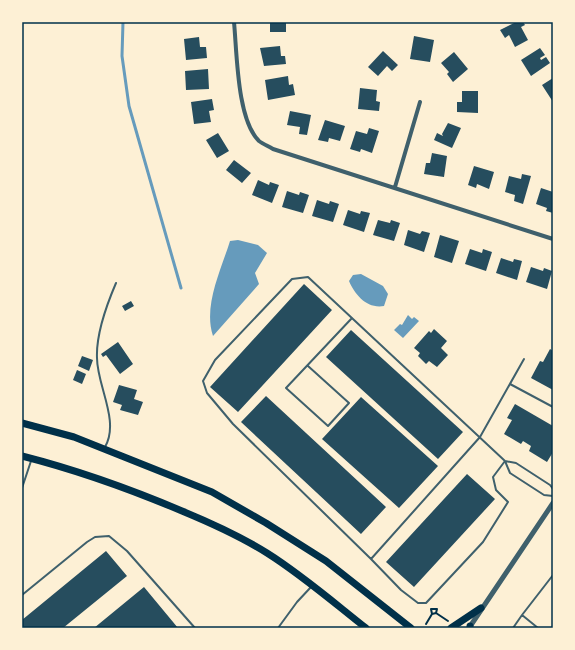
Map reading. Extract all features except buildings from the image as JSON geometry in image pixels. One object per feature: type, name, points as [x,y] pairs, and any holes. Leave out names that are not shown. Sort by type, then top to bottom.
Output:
[{"type":"highway","points":[[22,423],[74,437],[212,492],[266,523],[326,561],[411,628]]},
{"type":"highway","points":[[22,456],[75,470],[131,489],[218,527],[265,552],[312,585],[366,628]]},
{"type":"highway","points":[[450,625],[481,608]]},
{"type":"street","points":[[234,22],[243,112],[259,141],[272,149],[395,187],[553,239]]},
{"type":"street","points":[[395,187],[420,102]]},
{"type":"street","points":[[469,627],[553,503]]},
{"type":"lane","points":[[505,461],[493,477],[496,490],[508,502],[483,542],[426,603],[418,604],[400,590],[371,558],[233,424],[207,393],[203,380],[215,360],[292,279],[308,277],[480,436],[505,461],[510,473],[544,495],[553,496]]},
{"type":"lane","points":[[104,448],[110,439],[111,427],[96,358],[104,310],[116,283]]},
{"type":"lane","points":[[308,366],[349,403],[328,426],[286,388],[352,318]]},
{"type":"lane","points":[[371,558],[480,436],[524,359]]},
{"type":"lane","points":[[510,384],[553,407]]},
{"type":"lane","points":[[22,488],[30,467],[31,458]]},
{"type":"lane","points":[[505,461],[516,463],[550,485],[553,489]]},
{"type":"lane","points":[[22,595],[91,539],[95,537],[110,536],[127,551],[195,628]]},
{"type":"lane","points":[[513,628],[553,576]]},
{"type":"lane","points":[[278,628],[297,602],[312,585]]},
{"type":"lane","points":[[522,615],[538,628]]},
{"type":"path","points":[[426,624],[432,614],[430,611],[433,608],[436,609],[436,613],[450,625]]},
{"type":"path","points":[[432,614],[436,613]]},
{"type":"water","points":[[238,240],[258,245],[267,253],[255,273],[259,284],[213,336],[210,324],[210,313],[214,288],[230,241]]},
{"type":"water","points":[[361,274],[383,286],[388,294],[384,306],[372,305],[362,300],[358,296],[349,281],[353,275]]},
{"type":"water","points":[[408,315],[412,319],[414,317],[419,321],[403,338],[394,330],[400,324],[402,325]]},
{"type":"waterway","points":[[123,22],[122,56],[129,106],[181,288]]}]
